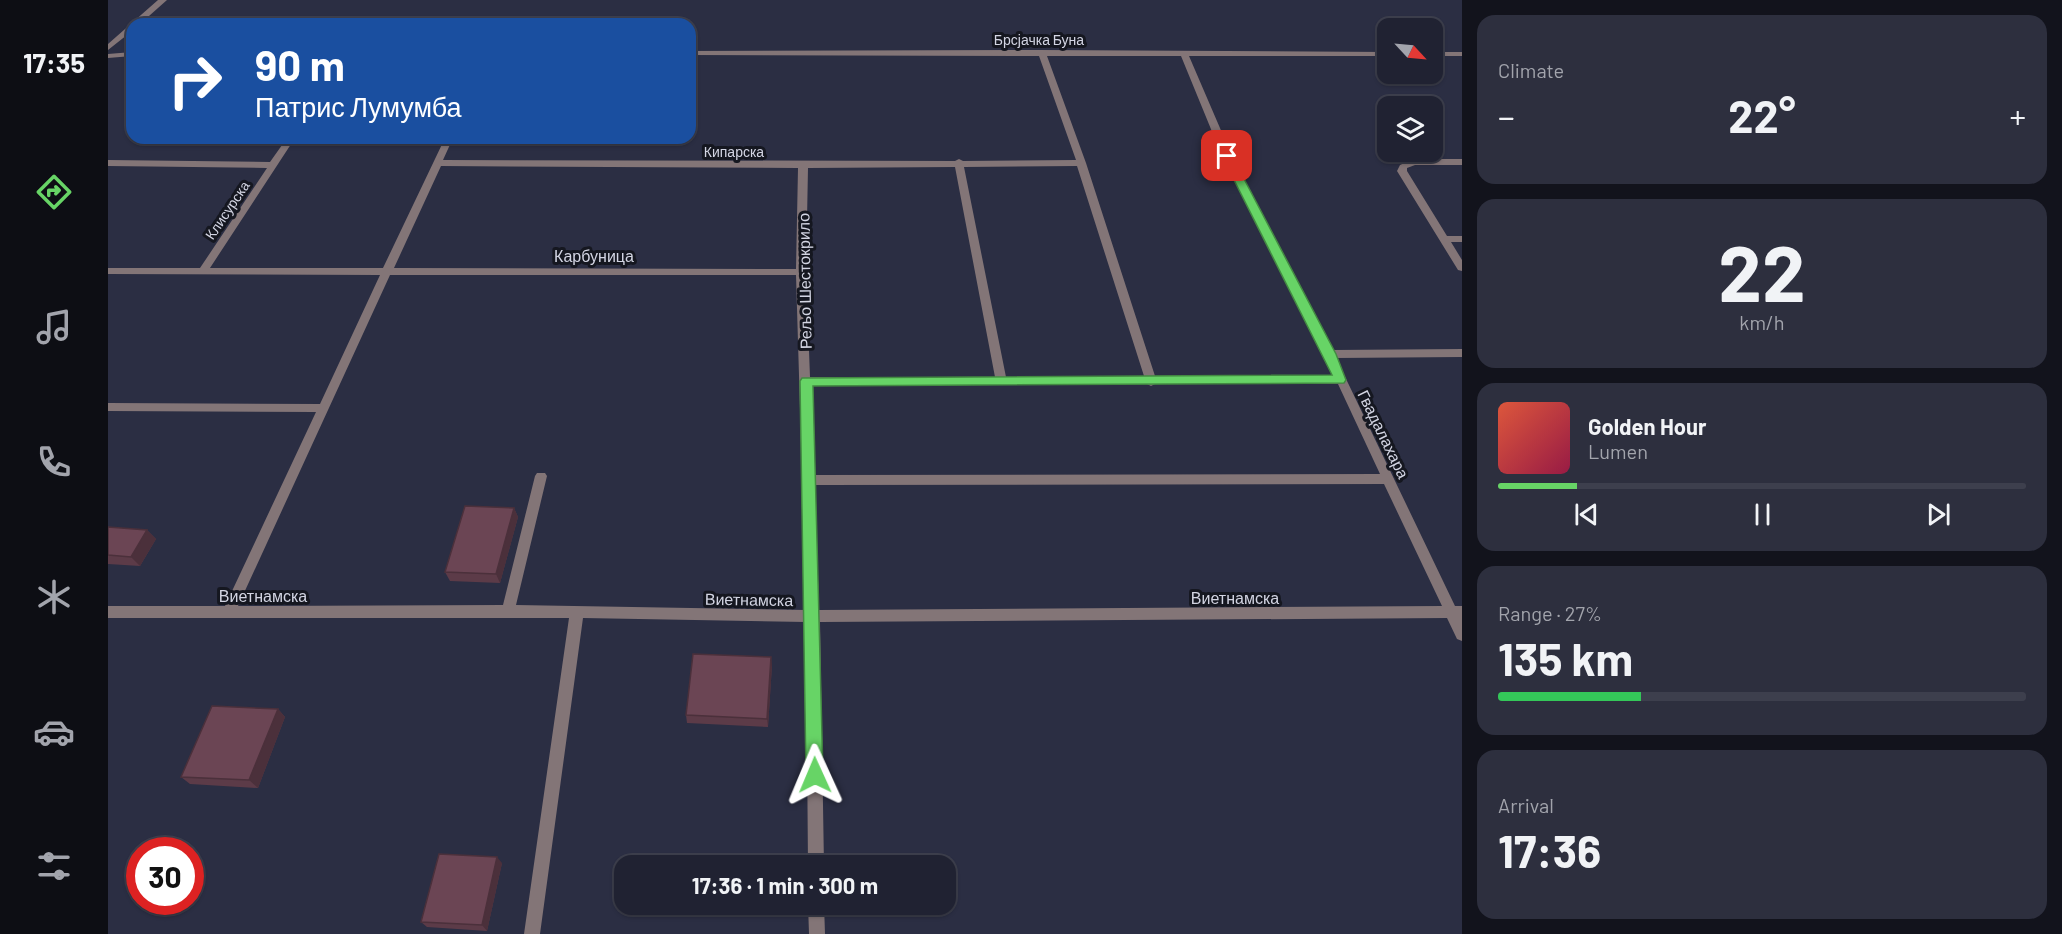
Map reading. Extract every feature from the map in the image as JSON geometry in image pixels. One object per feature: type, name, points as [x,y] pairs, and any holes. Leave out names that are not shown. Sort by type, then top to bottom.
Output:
[{"type":"street","points":[[143,18],[164,0]]},
{"type":"street","points":[[108,48],[126,33]]},
{"type":"street","points":[[1042,52],[1081,163],[1151,382]]},
{"type":"street","name":"Брсјачка Буна","points":[[696,53],[1377,54]]},
{"type":"street","name":"Гвадалахара","points":[[1184,53],[1227,156],[1329,354],[1387,479],[1456,612],[1462,635]]},
{"type":"street","points":[[108,56],[126,54]]},
{"type":"street","points":[[1443,54],[1462,54]]},
{"type":"street","name":"Клисурска","points":[[203,271],[287,144]]},
{"type":"street","points":[[229,611],[446,144]]},
{"type":"street","points":[[959,162],[1001,381]]},
{"type":"street","name":"Кипарска","points":[[436,163],[803,165],[959,162],[1081,163]]},
{"type":"street","points":[[1462,162],[1414,162],[1403,167],[1404,175],[1462,268]]},
{"type":"street","name":"Клисурска","points":[[108,163],[273,165]]},
{"type":"street","name":"Рељо Шестокрило","points":[[803,165],[801,272],[813,616],[816,855]]},
{"type":"street","points":[[1445,239],[1462,240]]},
{"type":"street","name":"Карбуница","points":[[108,271],[801,272]]},
{"type":"street","points":[[1329,354],[1462,353]]},
{"type":"street","points":[[806,381],[1340,380]]},
{"type":"street","points":[[108,407],[323,408]]},
{"type":"street","points":[[508,612],[541,476]]},
{"type":"street","points":[[809,480],[1387,479]]},
{"type":"street","name":"Виетнамска","points":[[108,612],[577,612],[813,616],[1456,612]]},
{"type":"street","points":[[532,934],[577,612]]},
{"type":"street","points":[[816,915],[817,934]]},
{"type":"building","points":[[465,506],[514,508],[496,574],[445,572]]},
{"type":"building","points":[[108,527],[147,530],[131,557],[108,555]]},
{"type":"building","points":[[693,654],[771,657],[767,719],[686,715]]},
{"type":"building","points":[[212,706],[278,709],[249,780],[181,777]]},
{"type":"building","points":[[439,854],[497,857],[482,925],[421,922]]},
{"type":"route","points":[[815,775],[806,381],[1340,380],[1329,354],[1227,156]]}]
